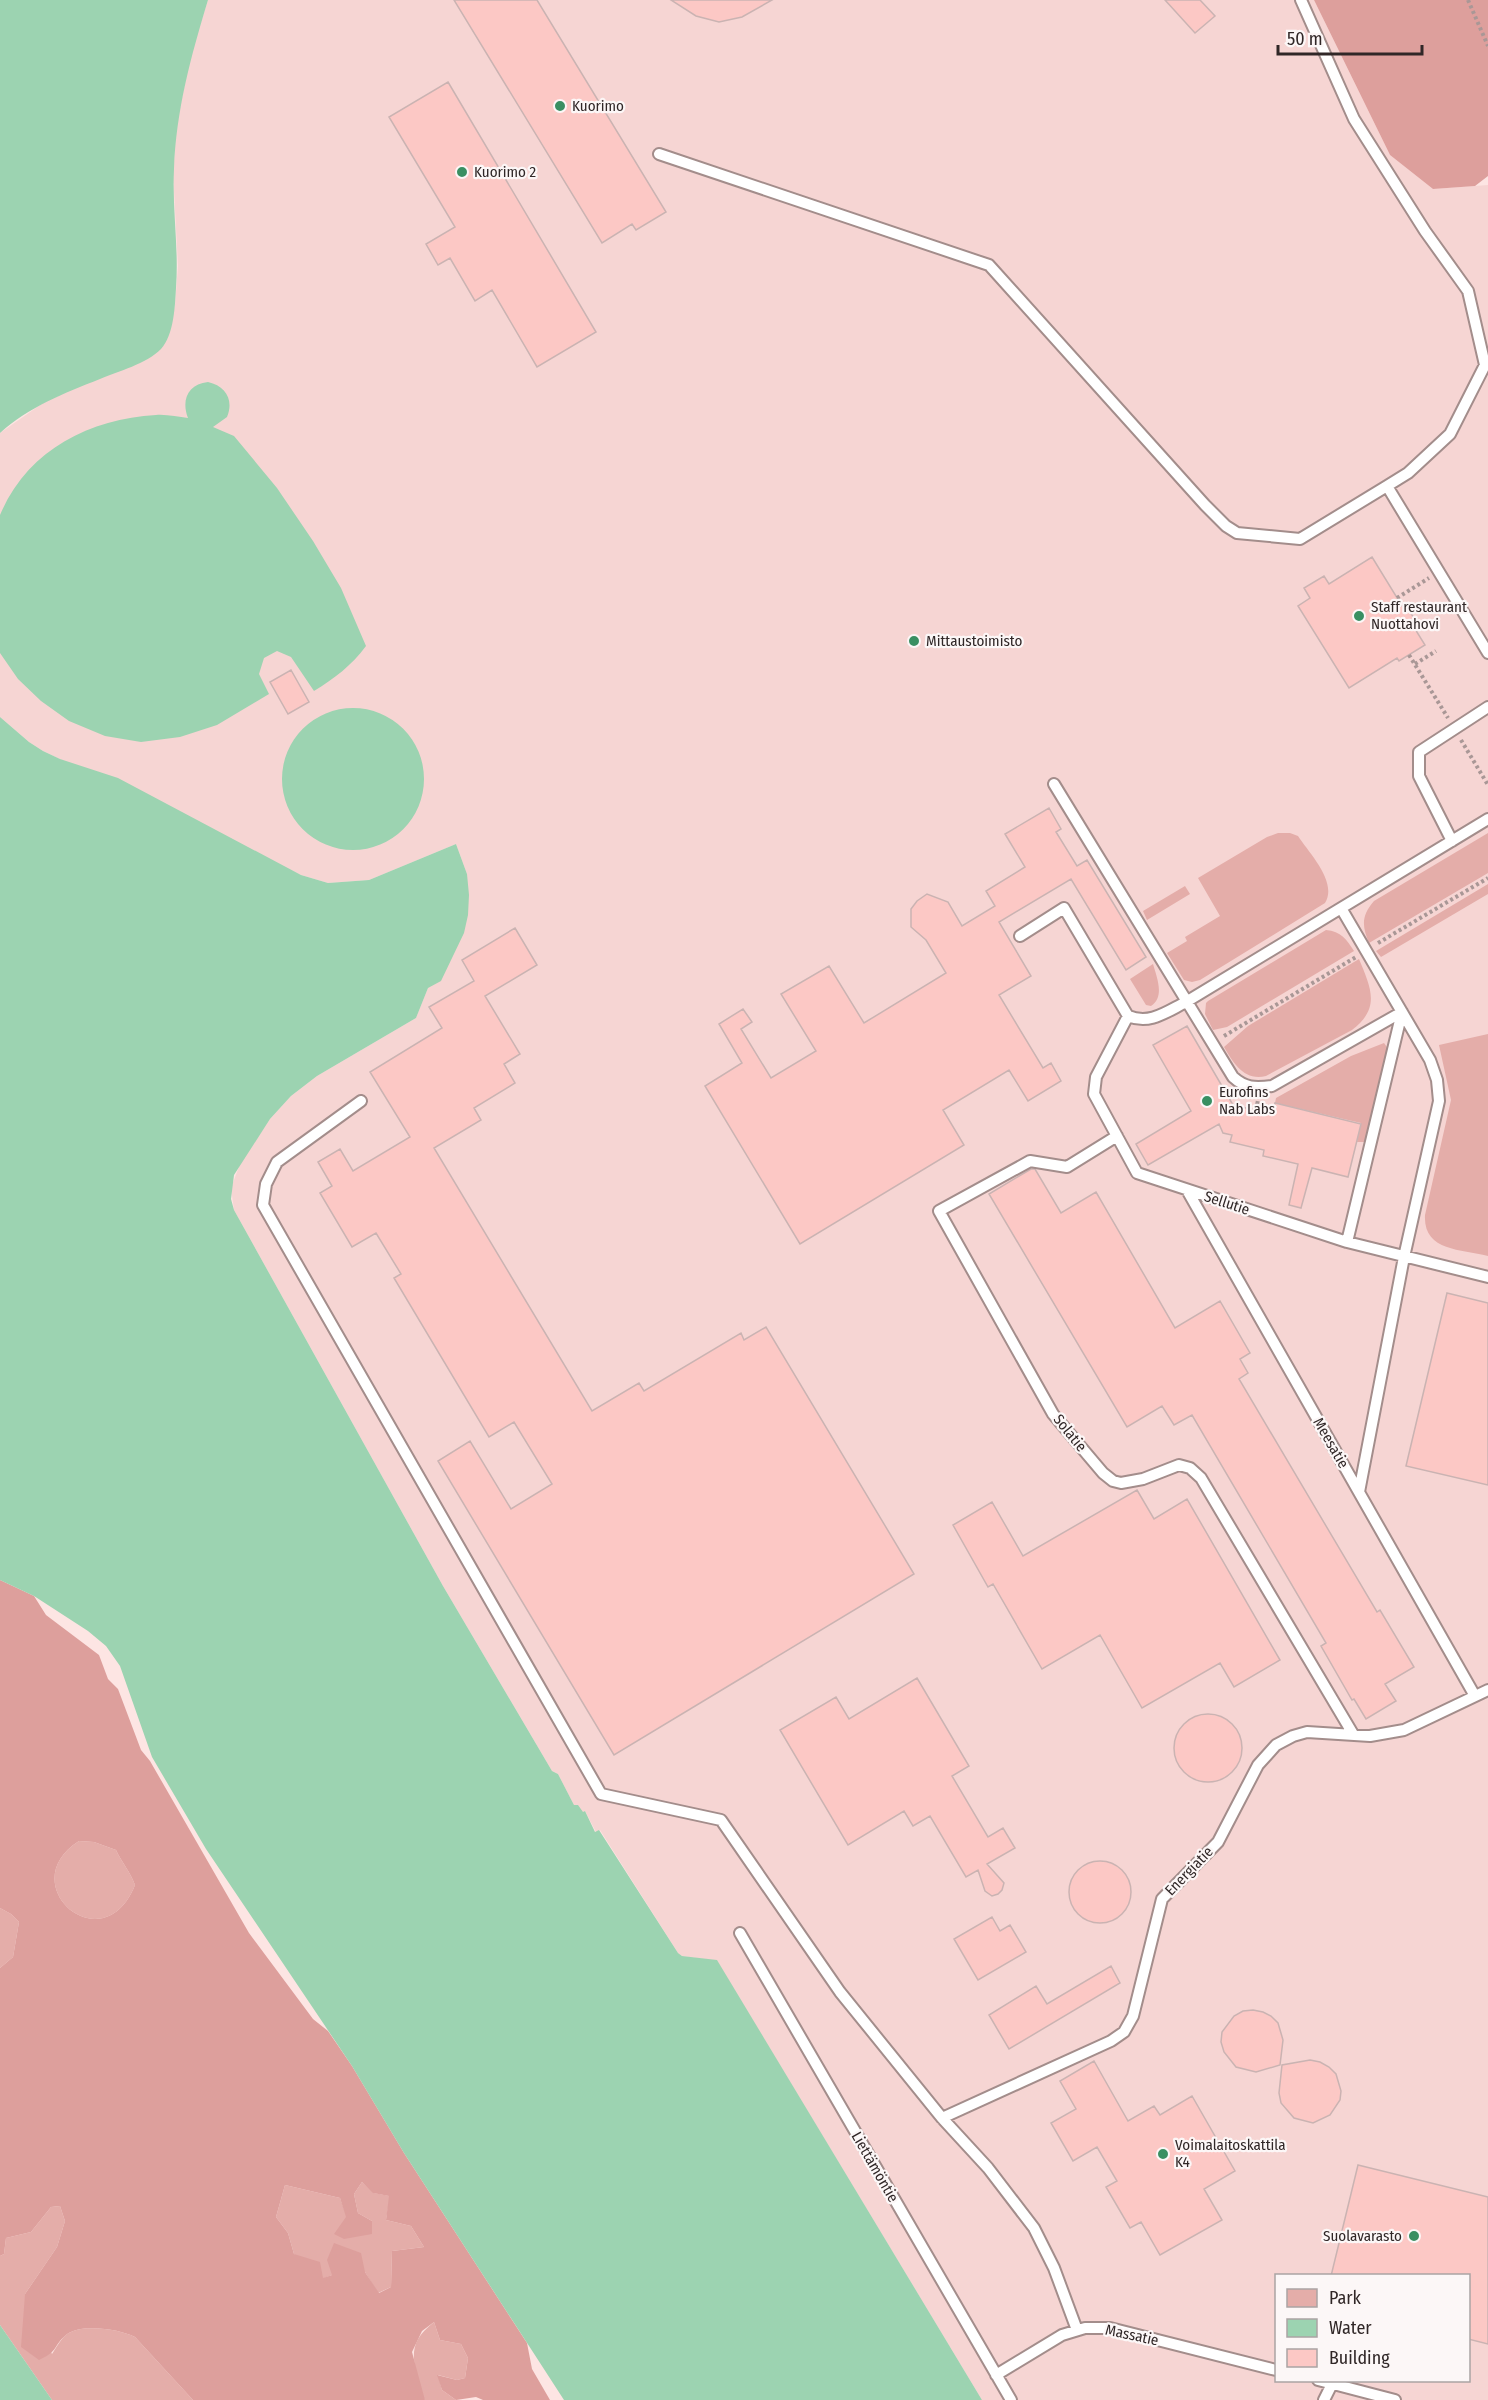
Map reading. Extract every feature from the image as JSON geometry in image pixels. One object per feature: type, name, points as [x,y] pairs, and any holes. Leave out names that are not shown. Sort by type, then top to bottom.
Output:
[{"type":"lane","points":[[659,154],[989,266],[1226,526],[1238,533],[1300,539],[1408,473],[1450,434],[1485,365],[1468,291],[1425,231],[1354,119],[1301,0]]},
{"type":"lane","points":[[1387,486],[1488,653]]},
{"type":"lane","points":[[1452,841],[1419,776],[1419,752],[1488,707]]},
{"type":"lane","points":[[1054,784],[1186,1002],[1233,1077],[1242,1085],[1261,1088],[1272,1086],[1402,1012]]},
{"type":"lane","points":[[1020,936],[1064,908],[1128,1016],[1140,1021],[1155,1017],[1186,1002],[1488,819]]},
{"type":"lane","points":[[1341,908],[1430,1060],[1437,1080],[1439,1101],[1404,1257],[1359,1492]]},
{"type":"lane","points":[[1347,1242],[1402,1012]]},
{"type":"lane","name":"Sellutie","points":[[1128,1016],[1096,1077],[1095,1095],[1137,1173],[1347,1242],[1488,1276]]},
{"type":"lane","points":[[361,1101],[278,1162],[266,1184],[263,1205],[601,1794],[721,1820],[840,1992],[942,2118],[988,2168],[1034,2228],[1054,2268],[1077,2330]]},
{"type":"lane","name":"Solatie","points":[[1117,1136],[1067,1167],[1030,1161],[939,1211],[1053,1414],[1103,1473],[1113,1481],[1120,1482],[1143,1479],[1179,1465],[1190,1468],[1201,1478],[1353,1734]]},
{"type":"lane","name":"Meesatie","points":[[1187,1190],[1475,1696]]},
{"type":"lane","name":"Energiatie","points":[[942,2118],[1111,2041],[1124,2032],[1133,2016],[1162,1899],[1218,1842],[1258,1765],[1276,1745],[1307,1732],[1370,1736],[1404,1731],[1488,1690]]},
{"type":"lane","name":"Liettämöntie","points":[[740,1933],[1011,2400]]},
{"type":"lane","name":"Massatie","points":[[996,2375],[1062,2335],[1085,2328],[1110,2328],[1275,2370]]},
{"type":"lane","points":[[1325,2382],[1395,2400]]},
{"type":"lane","points":[[1324,2400],[1332,2384]]},
{"type":"path","points":[[1468,0],[1488,46]]},
{"type":"path","points":[[1397,598],[1440,572]]},
{"type":"path","points":[[1415,664],[1436,651]]},
{"type":"path","points":[[1212,1043],[1488,878]]},
{"type":"shaded area","points":[[208,0],[1314,0],[1390,155],[1433,189],[1488,185],[1488,2400],[982,2400],[717,1961],[682,1956],[678,1953],[600,1830],[596,1832],[585,1811],[583,1813],[574,1805],[558,1774],[552,1771],[443,1586],[234,1210],[231,1188],[240,1164],[270,1119],[291,1096],[317,1076],[416,1018],[467,874],[456,844],[369,880],[328,883],[301,875],[43,751],[0,717],[0,433],[43,403],[167,340],[175,305],[178,266],[173,172],[177,122],[191,54]]},
{"type":"shaded area","points":[[1314,0],[1488,0],[1488,176],[1475,186],[1433,189],[1390,155]]},
{"type":"shaded area","points":[[0,1580],[34,1596],[46,1615],[99,1655],[108,1679],[118,1689],[141,1750],[150,1761],[249,1933],[313,2019],[328,2031],[352,2066],[404,2153],[527,2343],[532,2369],[550,2400],[483,2400],[476,2397],[456,2400],[442,2390],[437,2375],[457,2380],[465,2378],[468,2358],[461,2344],[440,2340],[434,2322],[422,2331],[412,2352],[425,2400],[193,2400],[135,2337],[128,2334],[100,2328],[72,2331],[50,2354],[39,2360],[21,2347],[25,2294],[57,2247],[65,2221],[60,2206],[51,2207],[31,2232],[6,2238],[4,2254],[0,2256],[0,1968],[13,1957],[19,1922],[0,1908]],"holes":[[[79,1841],[94,1842],[116,1850],[135,1885],[121,1908],[103,1918],[85,1918],[70,1909],[58,1895],[55,1877],[61,1859]],[[362,2182],[373,2193],[389,2196],[386,2220],[411,2226],[424,2247],[392,2251],[391,2287],[379,2293],[365,2272],[361,2253],[334,2243],[327,2260],[332,2275],[323,2278],[320,2262],[294,2254],[288,2233],[276,2217],[285,2185],[340,2198],[346,2217],[334,2234],[344,2239],[372,2234],[372,2221],[358,2213],[354,2194]]]},
{"type":"green space","points":[[1278,833],[1298,836],[1315,859],[1328,886],[1325,903],[1200,980],[1192,982],[1184,980],[1167,953],[1187,941],[1185,937],[1220,916],[1198,878],[1267,837]]},
{"type":"green space","points":[[1488,833],[1488,873],[1369,943],[1364,921],[1374,901]]},
{"type":"green space","points":[[1488,884],[1488,894],[1381,957],[1376,951]]},
{"type":"green space","points":[[1185,886],[1190,894],[1147,920],[1143,911]]},
{"type":"green space","points":[[1326,930],[1340,934],[1354,951],[1227,1027],[1213,1030],[1205,1014],[1208,1001]]},
{"type":"green space","points":[[1359,959],[1371,997],[1367,1014],[1361,1022],[1352,1030],[1266,1076],[1252,1076],[1240,1070],[1224,1047],[1248,1026]]},
{"type":"green space","points":[[1153,964],[1159,992],[1158,998],[1151,1006],[1146,1005],[1130,979]]},
{"type":"green space","points":[[1488,1034],[1488,1256],[1455,1249],[1437,1242],[1430,1236],[1426,1227],[1425,1215],[1451,1100],[1439,1045]]},
{"type":"green space","points":[[1384,1043],[1389,1050],[1365,1142],[1357,1142],[1361,1123],[1275,1103],[1276,1098],[1351,1056]]},
{"type":"green space","points":[[79,1841],[94,1842],[116,1850],[135,1885],[121,1908],[103,1918],[85,1918],[70,1909],[58,1895],[55,1877],[61,1859]]},
{"type":"green space","points":[[0,1908],[19,1922],[13,1957],[0,1968]]},
{"type":"green space","points":[[362,2182],[374,2193],[390,2196],[386,2220],[411,2226],[424,2247],[392,2251],[391,2287],[378,2293],[365,2272],[332,2275],[322,2279],[294,2254],[288,2233],[276,2217],[285,2185],[340,2198],[347,2217],[335,2234],[372,2234],[372,2221],[358,2213],[354,2194]]},
{"type":"green space","points":[[60,2206],[65,2221],[57,2247],[25,2294],[52,2354],[66,2335],[72,2331],[100,2328],[128,2334],[135,2337],[193,2400],[52,2400],[0,2325],[0,2256],[4,2254],[6,2238],[31,2232],[51,2207]]},
{"type":"green space","points":[[434,2322],[440,2340],[461,2344],[468,2358],[465,2378],[457,2380],[438,2375],[442,2390],[456,2400],[425,2400],[423,2397],[415,2365],[415,2348],[418,2339]]},
{"type":"water","points":[[0,0],[208,0],[190,63],[175,147],[177,273],[173,320],[169,336],[161,349],[148,359],[47,402],[0,433]]},
{"type":"water","points":[[208,382],[224,390],[230,405],[227,417],[213,427],[234,436],[277,488],[341,588],[366,646],[342,671],[314,691],[291,657],[277,651],[264,658],[259,674],[269,694],[217,725],[180,737],[141,742],[105,736],[69,721],[41,701],[18,679],[0,653],[0,515],[12,492],[26,473],[43,456],[63,442],[107,423],[131,418],[168,415],[188,418],[185,405],[188,394],[195,386]]},
{"type":"water","points":[[353,708],[380,713],[403,729],[419,752],[424,779],[419,806],[403,829],[380,845],[353,850],[326,845],[303,829],[287,806],[282,779],[287,752],[303,729],[326,713]]},
{"type":"water","points":[[0,717],[43,751],[118,778],[301,875],[328,883],[369,880],[456,844],[467,874],[468,915],[464,933],[441,981],[428,988],[416,1018],[317,1076],[291,1096],[270,1119],[234,1175],[231,1199],[234,1210],[443,1586],[552,1771],[558,1774],[574,1805],[578,1805],[583,1812],[585,1811],[595,1832],[599,1830],[678,1953],[682,1956],[717,1960],[982,2400],[564,2400],[404,2153],[352,2066],[206,1849],[152,1757],[120,1666],[106,1646],[88,1631],[34,1596],[0,1580]]},
{"type":"water","points":[[0,2325],[52,2400],[0,2400]]},
{"type":"building","name":"Kuorimo","points":[[454,0],[537,0],[666,212],[636,230],[632,224],[602,243]]},
{"type":"building","points":[[671,0],[772,0],[742,17],[719,22],[696,16]]},
{"type":"building","points":[[1165,0],[1200,0],[1215,16],[1195,33]]},
{"type":"building","name":"Kuorimo 2","points":[[448,82],[596,332],[537,367],[492,290],[475,301],[450,258],[438,265],[426,244],[455,227],[389,117]]},
{"type":"building","name":"Staff restaurant Nuottahovi","points":[[1372,557],[1402,606],[1405,604],[1419,626],[1415,629],[1425,645],[1399,661],[1397,658],[1349,688],[1298,606],[1310,598],[1304,588],[1324,576],[1329,584]]},
{"type":"building","points":[[291,670],[309,702],[288,714],[270,682]]},
{"type":"building","points":[[1049,808],[1061,829],[1056,832],[1077,866],[1087,860],[1146,957],[1126,970],[1071,879],[999,922],[1031,976],[999,995],[1043,1068],[1051,1063],[1061,1081],[1028,1101],[1009,1070],[943,1110],[964,1145],[800,1244],[705,1086],[742,1063],[719,1024],[743,1009],[752,1022],[741,1029],[771,1078],[816,1051],[781,994],[829,966],[864,1023],[946,973],[926,940],[911,927],[911,909],[927,894],[948,902],[962,926],[995,906],[986,891],[1025,867],[1005,834]]},
{"type":"building","points":[[515,928],[537,965],[485,996],[520,1054],[504,1064],[515,1083],[474,1108],[481,1120],[434,1148],[592,1411],[639,1383],[644,1391],[741,1333],[744,1340],[766,1327],[914,1574],[614,1755],[438,1461],[470,1441],[511,1509],[552,1484],[514,1422],[489,1437],[394,1278],[401,1274],[376,1233],[352,1247],[320,1193],[332,1186],[318,1162],[340,1149],[353,1171],[410,1137],[370,1072],[442,1028],[429,1007],[474,981],[462,960]]},
{"type":"building","name":"Eurofins Nab Labs","points":[[1187,1026],[1233,1105],[1272,1114],[1275,1103],[1361,1124],[1348,1177],[1312,1168],[1301,1208],[1289,1205],[1298,1164],[1263,1156],[1264,1150],[1230,1142],[1232,1135],[1223,1133],[1219,1124],[1148,1165],[1136,1144],[1191,1111],[1153,1045]]},
{"type":"building","points":[[1031,1169],[1035,1169],[1061,1213],[1096,1192],[1175,1328],[1220,1301],[1250,1353],[1240,1359],[1248,1373],[1239,1379],[1377,1612],[1380,1610],[1414,1667],[1385,1684],[1396,1701],[1366,1719],[1354,1699],[1352,1700],[1321,1646],[1326,1643],[1192,1415],[1174,1425],[1162,1406],[1127,1427],[989,1194]]},
{"type":"building","points":[[1447,1293],[1488,1303],[1488,1485],[1406,1466]]},
{"type":"building","points":[[1137,1490],[1154,1519],[1187,1499],[1280,1660],[1234,1687],[1220,1663],[1142,1708],[1100,1635],[1042,1669],[993,1584],[988,1587],[953,1525],[992,1502],[1023,1556]]},
{"type":"building","points":[[917,1678],[969,1766],[952,1776],[988,1837],[1003,1828],[1015,1848],[987,1864],[1004,1883],[998,1894],[992,1896],[985,1891],[978,1870],[966,1877],[930,1816],[913,1826],[904,1811],[848,1845],[780,1730],[836,1697],[849,1719]]},
{"type":"building","points":[[1208,1714],[1221,1717],[1232,1724],[1239,1735],[1242,1748],[1239,1761],[1232,1772],[1221,1779],[1208,1782],[1195,1779],[1184,1772],[1177,1761],[1174,1748],[1177,1735],[1184,1724],[1195,1717]]},
{"type":"building","points":[[1094,1861],[1106,1861],[1122,1870],[1129,1880],[1131,1892],[1129,1904],[1122,1914],[1106,1923],[1094,1923],[1083,1918],[1074,1909],[1069,1898],[1069,1886],[1074,1875],[1083,1866]]},
{"type":"building","points":[[992,1917],[1000,1931],[1010,1925],[1026,1952],[978,1980],[954,1939]]},
{"type":"building","points":[[1111,1966],[1120,1983],[1009,2049],[989,2015],[1036,1986],[1047,2004]]},
{"type":"building","points":[[1253,2010],[1271,2016],[1278,2023],[1283,2040],[1280,2065],[1256,2072],[1236,2067],[1224,2052],[1221,2042],[1222,2032],[1234,2016],[1243,2011]]},
{"type":"building","points":[[1310,2060],[1320,2062],[1336,2074],[1341,2091],[1340,2100],[1330,2115],[1313,2123],[1294,2118],[1281,2103],[1279,2093],[1282,2065]]},
{"type":"building","name":"Voimalaitoskattila K4","points":[[1094,2061],[1128,2121],[1154,2106],[1160,2115],[1192,2096],[1235,2171],[1204,2189],[1222,2220],[1160,2255],[1141,2222],[1130,2228],[1106,2187],[1117,2181],[1097,2147],[1073,2161],[1051,2123],[1076,2109],[1060,2081]]},
{"type":"building","name":"Suolavarasto","points":[[1358,2165],[1488,2197],[1488,2344],[1470,2340],[1470,2274],[1331,2274]]},
{"type":"place","name":"Kuorimo","points":[[560,106]]},
{"type":"place","name":"Kuorimo 2","points":[[462,172]]},
{"type":"place","name":"Staff restaurant Nuottahovi","points":[[1359,616]]},
{"type":"place","name":"Mittaustoimisto","points":[[914,641]]},
{"type":"place","name":"Eurofins Nab Labs","points":[[1207,1101]]},
{"type":"place","name":"Voimalaitoskattila K4","points":[[1163,2154]]},
{"type":"place","name":"Suolavarasto","points":[[1414,2236]]}]
